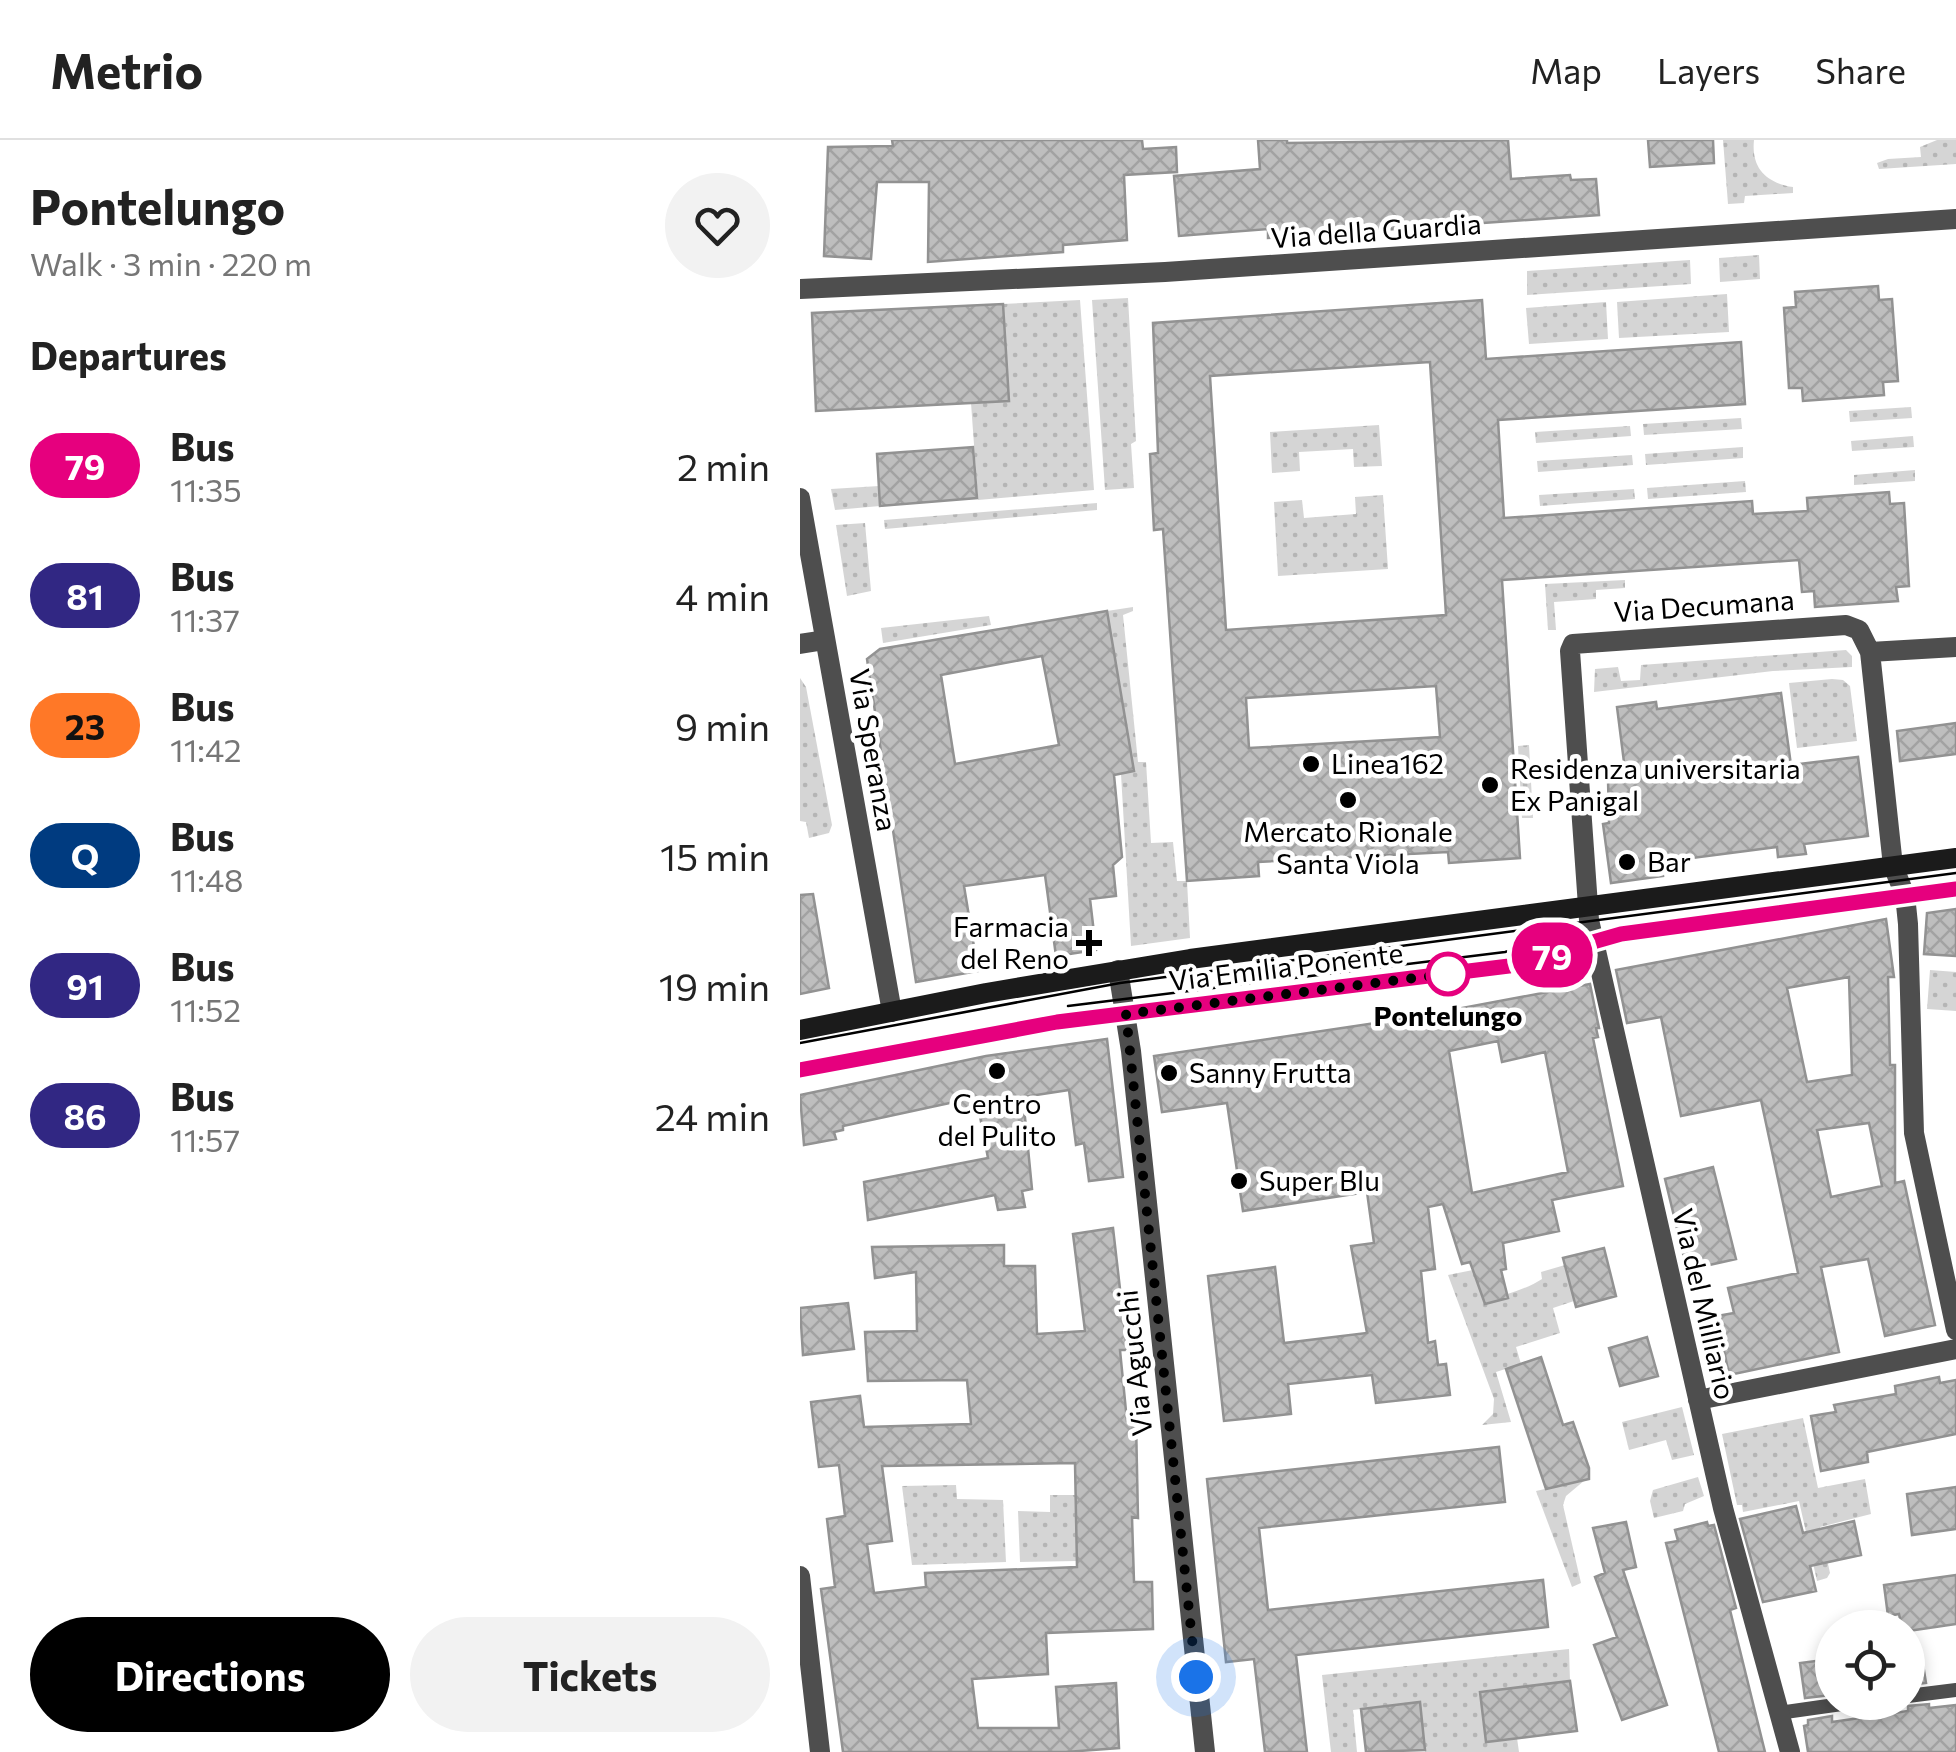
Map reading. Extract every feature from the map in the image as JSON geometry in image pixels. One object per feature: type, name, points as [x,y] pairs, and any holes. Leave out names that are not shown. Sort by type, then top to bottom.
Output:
[{"type":"main road","name":"Via Emilia Ponente","points":[[800,1030],[1118,970],[1956,858]]},
{"type":"main road","name":"Via Emilia Ponente","points":[[800,1070],[992,1033],[1509,966],[1650,930],[1956,889]]},
{"type":"street","name":"Via della Guardia","points":[[800,289],[1165,272],[1956,219]]},
{"type":"street","name":"Via Speranza","points":[[800,498],[892,1012]]},
{"type":"street","name":"Via Decumana","points":[[1586,906],[1570,651],[1573,644],[1846,625],[1859,630],[1870,652]]},
{"type":"street","points":[[800,644],[825,640]]},
{"type":"street","points":[[1956,647],[1870,652],[1893,866],[1905,895],[1914,1133],[1956,1330]]},
{"type":"street","name":"Via del Milliario","points":[[1586,906],[1698,1400],[1790,1752]]},
{"type":"street","name":"Via Agucchi","points":[[1118,970],[1126,1014],[1205,1752]]},
{"type":"street","points":[[1698,1400],[1956,1349]]},
{"type":"street","points":[[800,1576],[820,1752]]},
{"type":"lane","points":[[1925,1694],[1956,1690]]},
{"type":"lane","points":[[1778,1713],[1815,1708]]},
{"type":"shaded area","points":[[1723,140],[1754,140],[1755,159],[1762,172],[1775,182],[1793,187],[1793,193],[1745,196],[1744,203],[1728,204]]},
{"type":"shaded area","points":[[1937,140],[1956,140],[1956,164],[1879,169],[1877,163],[1888,159],[1921,157],[1920,147]]},
{"type":"shaded area","points":[[1759,255],[1760,279],[1720,282],[1719,258]]},
{"type":"shaded area","points":[[1690,260],[1691,284],[1527,295],[1527,271]]},
{"type":"shaded area","points":[[1727,294],[1729,332],[1619,338],[1617,302]]},
{"type":"shaded area","points":[[1128,298],[1136,441],[1131,444],[1134,488],[1105,490],[1092,300]]},
{"type":"shaded area","points":[[1080,300],[1094,490],[978,500],[971,403],[1009,401],[1003,304]]},
{"type":"shaded area","points":[[1606,302],[1608,339],[1529,344],[1526,308]]},
{"type":"shaded area","points":[[1911,407],[1912,418],[1850,422],[1849,411]]},
{"type":"shaded area","points":[[1741,418],[1742,429],[1644,435],[1643,424]]},
{"type":"shaded area","points":[[1379,425],[1382,466],[1354,467],[1353,449],[1299,452],[1300,471],[1272,473],[1270,432]]},
{"type":"shaded area","points":[[1630,426],[1631,436],[1536,443],[1535,432]]},
{"type":"shaded area","points":[[1913,436],[1914,447],[1852,451],[1851,441]]},
{"type":"shaded area","points":[[1743,447],[1743,458],[1646,465],[1645,454]]},
{"type":"shaded area","points":[[1632,455],[1633,465],[1538,472],[1537,461]]},
{"type":"shaded area","points":[[1915,470],[1915,481],[1854,485],[1854,475]]},
{"type":"shaded area","points":[[1745,481],[1746,492],[1648,499],[1647,488]]},
{"type":"shaded area","points":[[879,486],[880,506],[835,510],[831,489]]},
{"type":"shaded area","points":[[1634,489],[1635,499],[1540,506],[1539,495]]},
{"type":"shaded area","points":[[1383,495],[1388,569],[1278,576],[1274,502],[1302,500],[1304,518],[1356,514],[1355,497]]},
{"type":"shaded area","points":[[1097,503],[1097,510],[885,529],[884,520]]},
{"type":"shaded area","points":[[865,523],[871,591],[847,596],[836,525]]},
{"type":"shaded area","points":[[1625,580],[1625,588],[1596,590],[1596,599],[1554,602],[1556,630],[1548,630],[1545,584]]},
{"type":"shaded area","points":[[1133,607],[1133,611],[1123,615],[1138,762],[1146,762],[1151,843],[1173,842],[1177,881],[1187,881],[1190,938],[1131,946],[1121,774],[1134,771],[1107,611]]},
{"type":"shaded area","points":[[989,616],[991,625],[883,643],[881,628]]},
{"type":"shaded area","points":[[1846,650],[1852,656],[1852,667],[1773,671],[1594,692],[1595,669],[1618,667],[1621,681],[1640,680],[1641,665]]},
{"type":"shaded area","points":[[800,678],[806,687],[832,825],[829,833],[809,838],[806,822],[800,821]]},
{"type":"shaded area","points":[[1843,680],[1850,686],[1857,741],[1797,748],[1789,683]]},
{"type":"shaded area","points":[[1529,745],[1533,818],[1522,818],[1518,746]]},
{"type":"shaded area","points":[[1930,970],[1956,972],[1956,1011],[1927,1009]]},
{"type":"shaded area","points":[[1565,1265],[1574,1301],[1553,1308],[1560,1333],[1516,1347],[1521,1364],[1496,1372],[1511,1422],[1482,1425],[1493,1414],[1494,1399],[1448,1275],[1473,1270],[1485,1303],[1536,1283],[1542,1279],[1541,1272]]},
{"type":"shaded area","points":[[1682,1407],[1694,1455],[1672,1460],[1666,1440],[1629,1450],[1622,1422]]},
{"type":"shaded area","points":[[1803,1418],[1818,1488],[1865,1479],[1871,1514],[1820,1527],[1830,1573],[1817,1581],[1799,1501],[1743,1512],[1742,1505],[1737,1505],[1722,1434]]},
{"type":"shaded area","points":[[1698,1477],[1704,1496],[1685,1504],[1683,1511],[1654,1518],[1650,1501],[1653,1490]]},
{"type":"shaded area","points":[[1585,1480],[1566,1496],[1563,1505],[1581,1583],[1572,1587],[1536,1491]]},
{"type":"shaded area","points":[[956,1485],[957,1499],[1003,1500],[1006,1562],[912,1565],[902,1486]]},
{"type":"shaded area","points":[[1050,1495],[1075,1495],[1077,1561],[1020,1562],[1018,1511],[1050,1512]]},
{"type":"shaded area","points":[[1569,1649],[1570,1681],[1480,1692],[1486,1742],[1517,1738],[1519,1752],[1425,1752],[1419,1702],[1353,1710],[1357,1752],[1331,1752],[1322,1675]]},
{"type":"building","points":[[892,140],[1142,140],[1143,149],[1176,147],[1177,172],[1124,175],[1127,240],[1063,245],[1063,252],[928,262],[929,182],[877,182],[871,259],[824,256],[828,147],[893,146]]},
{"type":"building","points":[[1258,140],[1508,140],[1511,179],[1570,175],[1571,180],[1596,179],[1599,215],[1268,238],[1268,229],[1179,236],[1174,176],[1260,169]]},
{"type":"building","points":[[1648,140],[1713,140],[1714,163],[1650,167]]},
{"type":"building","points":[[1878,286],[1879,300],[1892,299],[1898,381],[1883,382],[1884,395],[1803,401],[1802,388],[1789,388],[1784,308],[1796,307],[1795,292]]},
{"type":"building","points":[[1482,300],[1486,359],[1741,342],[1745,404],[1498,420],[1504,518],[1752,501],[1753,514],[1808,511],[1807,498],[1889,492],[1890,504],[1904,503],[1909,586],[1896,587],[1898,601],[1815,607],[1814,591],[1802,592],[1799,560],[1502,580],[1520,858],[1449,863],[1448,852],[1258,862],[1259,876],[1187,881],[1163,529],[1154,530],[1150,454],[1158,453],[1153,323]],"holes":[[[1430,362],[1446,615],[1226,630],[1210,376]],[[1436,686],[1440,737],[1249,748],[1246,698]]]},
{"type":"building","points":[[1003,304],[1009,401],[816,411],[812,313]]},
{"type":"building","points":[[973,447],[977,498],[880,506],[877,454]]},
{"type":"building","points":[[1107,611],[1134,771],[1114,775],[1122,857],[1113,865],[1116,896],[1090,899],[1096,950],[1056,956],[1045,875],[964,886],[978,971],[916,982],[867,659],[880,649]],"holes":[[[1042,656],[1059,745],[955,764],[941,675]]]},
{"type":"building","points":[[1781,693],[1791,765],[1858,757],[1868,836],[1804,844],[1806,854],[1778,857],[1777,847],[1661,862],[1663,876],[1611,883],[1603,824],[1609,823],[1608,779],[1626,778],[1617,707],[1656,702],[1657,709]]},
{"type":"building","points":[[1956,723],[1956,754],[1900,761],[1897,731]]},
{"type":"building","points":[[813,894],[829,988],[800,994],[800,895]]},
{"type":"building","points":[[1956,909],[1956,956],[1924,954],[1927,913]]},
{"type":"building","points":[[1886,919],[1894,977],[1888,977],[1890,1065],[1895,1065],[1895,1183],[1904,1181],[1935,1325],[1885,1336],[1868,1259],[1821,1267],[1839,1352],[1729,1375],[1717,1316],[1734,1313],[1728,1288],[1798,1273],[1761,1100],[1681,1116],[1661,1017],[1627,1023],[1616,970]],"holes":[[[1849,977],[1852,1075],[1807,1082],[1787,988]],[[1869,1123],[1882,1186],[1831,1197],[1817,1130]]]},
{"type":"building","points":[[1590,984],[1599,1028],[1598,1037],[1593,1038],[1623,1186],[1552,1200],[1559,1231],[1503,1243],[1506,1269],[1501,1270],[1508,1298],[1485,1304],[1470,1262],[1462,1264],[1443,1204],[1428,1207],[1435,1269],[1421,1271],[1428,1343],[1435,1341],[1438,1365],[1446,1364],[1450,1395],[1376,1403],[1372,1375],[1288,1384],[1291,1414],[1224,1421],[1208,1276],[1275,1267],[1284,1343],[1367,1333],[1351,1246],[1374,1243],[1367,1192],[1243,1211],[1227,1103],[1162,1112],[1154,1056],[1409,1018]],"holes":[[[1498,1041],[1502,1062],[1545,1052],[1568,1172],[1472,1193],[1449,1051]]]},
{"type":"building","points":[[1107,1039],[1123,1177],[1089,1181],[1084,1143],[1076,1145],[1069,1090],[1023,1097],[1032,1189],[1022,1191],[1025,1207],[998,1210],[995,1195],[868,1220],[864,1182],[988,1158],[978,1106],[961,1109],[959,1101],[843,1126],[843,1130],[834,1132],[836,1139],[804,1145],[800,1095],[986,1056]]},
{"type":"building","points":[[1713,1167],[1736,1259],[1687,1270],[1665,1179]]},
{"type":"building","points":[[1113,1228],[1127,1350],[1120,1350],[1127,1421],[1136,1421],[1138,1518],[1132,1517],[1134,1582],[1152,1582],[1153,1629],[1046,1633],[1048,1674],[972,1679],[978,1728],[1059,1728],[1056,1687],[1116,1683],[1119,1748],[1066,1752],[843,1752],[821,1589],[835,1587],[827,1519],[845,1516],[839,1465],[819,1467],[811,1402],[860,1396],[864,1427],[971,1424],[967,1380],[868,1381],[865,1332],[917,1331],[916,1272],[875,1278],[872,1247],[1004,1245],[1004,1266],[1035,1266],[1037,1334],[1085,1331],[1073,1234]],"holes":[[[1075,1463],[1077,1567],[925,1573],[926,1587],[874,1593],[867,1544],[892,1541],[882,1466]]]},
{"type":"building","points":[[1604,1248],[1616,1296],[1576,1307],[1563,1258]]},
{"type":"building","points":[[848,1303],[854,1349],[803,1355],[800,1308]]},
{"type":"building","points":[[1647,1337],[1658,1376],[1620,1386],[1609,1348]]},
{"type":"building","points":[[1541,1357],[1563,1425],[1573,1422],[1589,1468],[1589,1479],[1546,1489],[1506,1369]]},
{"type":"building","points":[[1939,1377],[1940,1383],[1956,1380],[1956,1434],[1867,1452],[1868,1462],[1821,1471],[1811,1416],[1836,1412],[1834,1405],[1896,1394],[1895,1386]]},
{"type":"building","points":[[1499,1447],[1505,1502],[1259,1528],[1268,1610],[1543,1580],[1548,1627],[1296,1655],[1307,1752],[1265,1752],[1254,1659],[1226,1662],[1207,1479]]},
{"type":"building","points":[[1956,1487],[1956,1529],[1912,1535],[1907,1494]]},
{"type":"building","points":[[1796,1506],[1803,1533],[1854,1521],[1861,1555],[1810,1566],[1816,1591],[1763,1602],[1740,1519]]},
{"type":"building","points":[[1626,1522],[1636,1567],[1623,1570],[1667,1705],[1622,1720],[1594,1645],[1617,1637],[1595,1577],[1605,1573],[1593,1528]]},
{"type":"building","points":[[1707,1522],[1708,1526],[1714,1525],[1736,1608],[1730,1610],[1765,1752],[1719,1752],[1666,1543],[1678,1541],[1675,1530]]},
{"type":"building","points":[[1956,1575],[1956,1624],[1925,1629],[1925,1610],[1887,1610],[1884,1585]]},
{"type":"building","points":[[1815,1661],[1815,1697],[1805,1698],[1800,1663]]},
{"type":"building","points":[[1570,1681],[1577,1731],[1486,1742],[1480,1692]]},
{"type":"building","points":[[1420,1702],[1425,1750],[1366,1752],[1361,1709]]},
{"type":"building","points":[[1925,1704],[1929,1708],[1956,1705],[1956,1752],[1808,1752],[1804,1726],[1808,1720],[1925,1720]]},
{"type":"tram line","points":[[800,1043],[1120,983],[1956,873]]},
{"type":"tram line","points":[[1068,1006],[1505,952],[1586,929]]},
{"type":"bus line","name":"79","points":[[800,1070],[1057,1022],[1509,966],[1621,934],[1956,889]]},
{"type":"place","name":"Linea162","points":[[1311,764]]},
{"type":"place","name":"Residenza universitaria Ex Panigal","points":[[1490,785]]},
{"type":"place","name":"Mercato Rionale Santa Viola","points":[[1348,800]]},
{"type":"place","name":"Bar","points":[[1627,862]]},
{"type":"place","name":"Farmacia del Reno","points":[[1089,943]]},
{"type":"place","name":"Pontelungo","points":[[1448,974]]},
{"type":"place","name":"Centro del Pulito","points":[[997,1071]]},
{"type":"place","name":"Sanny Frutta","points":[[1169,1073]]},
{"type":"place","name":"Super Blu","points":[[1239,1181]]},
{"type":"route","points":[[1196,1677],[1126,1014],[1448,974]]}]
